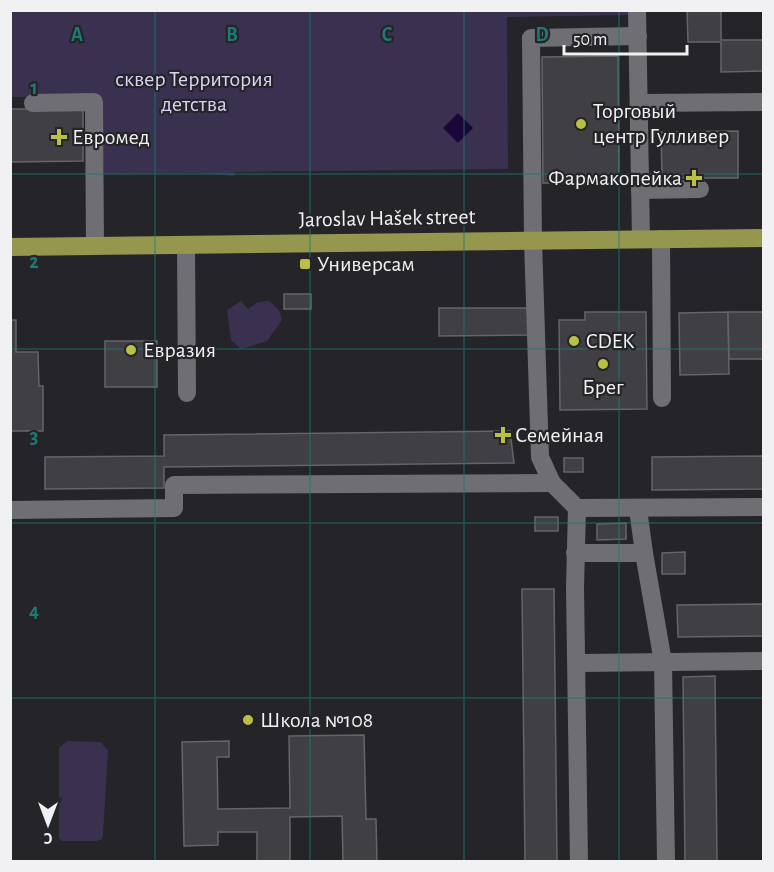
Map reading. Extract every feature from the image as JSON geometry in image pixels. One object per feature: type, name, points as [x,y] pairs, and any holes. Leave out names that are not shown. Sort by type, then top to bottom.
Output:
[{"type":"main road","name":"Jaroslav Hašek street","points":[[10,247],[764,238]]},
{"type":"street","points":[[637,10],[641,239]]},
{"type":"street","points":[[638,36],[531,38],[533,241],[540,457],[552,483],[577,508],[764,507]]},
{"type":"street","points":[[33,103],[94,102],[95,246]]},
{"type":"street","points":[[639,104],[764,102]]},
{"type":"street","points":[[640,190],[700,189]]},
{"type":"street","points":[[661,239],[662,398]]},
{"type":"street","points":[[186,245],[187,393]]},
{"type":"street","points":[[10,510],[174,508],[174,485],[552,483]]},
{"type":"street","points":[[577,508],[575,553],[579,861]]},
{"type":"street","points":[[638,509],[663,662],[666,861]]},
{"type":"street","points":[[575,553],[644,553]]},
{"type":"street","points":[[578,663],[764,661]]},
{"type":"green space","name":"сквер Территория детства","points":[[628,10],[628,15],[507,17],[508,169],[235,172],[234,176],[197,173],[104,174],[102,106],[91,96],[11,97],[10,11]]},
{"type":"green space","points":[[241,301],[248,309],[258,302],[269,301],[279,310],[282,320],[267,341],[241,349],[231,340],[227,310]]},
{"type":"green space","points":[[67,741],[101,742],[108,751],[103,834],[102,839],[97,841],[62,841],[59,838],[59,748]]},
{"type":"shaded area","points":[[458,113],[473,128],[458,143],[443,128]]},
{"type":"building","points":[[687,10],[721,10],[721,40],[764,40],[764,71],[721,72],[721,42],[688,42]]},
{"type":"building","name":"Торговый центр Гулливер","points":[[618,56],[619,183],[543,183],[542,57]]},
{"type":"building","points":[[10,109],[83,109],[83,161],[10,162]]},
{"type":"building","points":[[738,131],[738,178],[662,178],[661,132]]},
{"type":"building","points":[[284,294],[311,294],[311,309],[284,309]]},
{"type":"building","points":[[439,308],[529,308],[529,335],[439,336]]},
{"type":"building","name":"Брег","points":[[585,312],[646,312],[647,409],[560,410],[559,320],[585,320]]},
{"type":"building","points":[[728,312],[729,374],[680,375],[679,313]]},
{"type":"building","points":[[728,312],[764,312],[764,359],[729,359]]},
{"type":"building","points":[[10,320],[16,320],[16,352],[38,352],[39,386],[43,386],[43,431],[10,431]]},
{"type":"building","points":[[105,341],[157,341],[157,387],[105,387]]},
{"type":"building","points":[[510,431],[514,463],[164,467],[164,488],[45,489],[45,457],[164,456],[164,435]]},
{"type":"building","points":[[764,456],[764,489],[652,490],[652,457]]},
{"type":"building","points":[[564,458],[583,458],[583,472],[564,472]]},
{"type":"building","points":[[535,517],[558,517],[558,531],[535,531]]},
{"type":"building","points":[[626,523],[626,539],[597,540],[597,524]]},
{"type":"building","points":[[685,552],[685,574],[662,574],[662,553]]},
{"type":"building","points":[[522,589],[554,589],[557,862],[525,862]]},
{"type":"building","points":[[764,604],[764,636],[678,637],[677,605]]},
{"type":"building","points":[[715,676],[717,862],[685,862],[683,677]]},
{"type":"building","name":"Школа №108","points":[[364,735],[366,819],[376,819],[377,862],[343,862],[342,816],[290,817],[290,862],[257,862],[257,832],[218,832],[218,845],[184,846],[182,742],[229,741],[229,757],[217,757],[218,809],[290,808],[289,736]]},
{"type":"place","name":"Торговый центр Гулливер","points":[[581,124]]},
{"type":"place","name":"Евромед","points":[[59,137]]},
{"type":"place","name":"Фармакопейка","points":[[694,178]]},
{"type":"place","name":"Универсам","points":[[305,264]]},
{"type":"place","name":"CDEK","points":[[574,341]]},
{"type":"place","name":"Евразия","points":[[131,350]]},
{"type":"place","name":"Брег","points":[[603,364]]},
{"type":"place","name":"Семейная","points":[[503,435]]},
{"type":"place","name":"Школа №108","points":[[248,720]]}]
